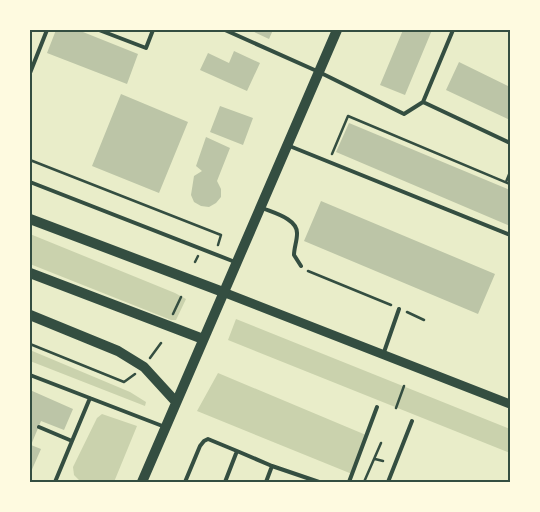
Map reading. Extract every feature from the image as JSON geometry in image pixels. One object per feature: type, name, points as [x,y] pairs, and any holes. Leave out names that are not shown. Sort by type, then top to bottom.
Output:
[{"type":"main road","points":[[142,482],[202,339],[337,30]]},
{"type":"main road","points":[[30,219],[223,292]]},
{"type":"main road","points":[[30,272],[202,339]]},
{"type":"main road","points":[[30,315],[118,351],[144,367],[176,402]]},
{"type":"street","points":[[223,292],[510,404]]},
{"type":"lane","points":[[30,72],[47,30]]},
{"type":"lane","points":[[99,30],[146,48],[153,30]]},
{"type":"lane","points":[[225,30],[231,31],[319,72],[404,114],[423,102],[454,30]]},
{"type":"lane","points":[[423,102],[510,143]]},
{"type":"lane","points":[[287,145],[510,235]]},
{"type":"lane","points":[[30,182],[237,262]]},
{"type":"lane","points":[[261,207],[286,218],[294,225],[297,233],[294,255],[301,266]]},
{"type":"lane","points":[[383,355],[399,309]]},
{"type":"lane","points":[[30,375],[165,427]]},
{"type":"lane","points":[[55,482],[90,398]]},
{"type":"lane","points":[[349,482],[376,407]]},
{"type":"lane","points":[[388,482],[412,421]]},
{"type":"lane","points":[[39,427],[72,440]]},
{"type":"lane","points":[[185,482],[200,446],[208,439],[272,466],[319,482]]},
{"type":"lane","points":[[225,482],[237,451]]},
{"type":"lane","points":[[266,482],[272,466]]},
{"type":"path","points":[[328,162],[348,116],[510,184]]},
{"type":"path","points":[[30,160],[221,235],[214,254]]},
{"type":"path","points":[[506,182],[510,172]]},
{"type":"path","points":[[301,266],[308,271],[424,320]]},
{"type":"path","points":[[171,320],[181,298]]},
{"type":"path","points":[[30,344],[124,382],[144,367],[161,343]]},
{"type":"path","points":[[396,408],[404,386]]},
{"type":"path","points":[[364,482],[381,443]]},
{"type":"path","points":[[374,458],[383,461]]},
{"type":"green space","points":[[30,234],[186,299],[176,320],[171,320],[30,264]]},
{"type":"green space","points":[[236,319],[510,429],[510,453],[228,340]]},
{"type":"green space","points":[[30,350],[130,392],[146,402],[145,406],[30,361]]},
{"type":"green space","points":[[218,373],[366,435],[352,474],[197,411]]},
{"type":"green space","points":[[102,414],[137,426],[114,482],[81,482],[74,475],[73,467],[97,418]]},
{"type":"building","points":[[56,30],[78,30],[138,54],[127,84],[47,53]]},
{"type":"building","points":[[250,30],[273,30],[269,39]]},
{"type":"building","points":[[403,30],[432,30],[405,95],[380,85]]},
{"type":"building","points":[[234,51],[260,63],[247,91],[200,70],[208,53],[229,63]]},
{"type":"building","points":[[459,62],[510,87],[510,120],[446,90]]},
{"type":"building","points":[[121,94],[188,122],[159,193],[92,166]]},
{"type":"building","points":[[220,106],[253,118],[243,145],[210,132]]},
{"type":"building","points":[[349,123],[510,190],[510,226],[336,152]]},
{"type":"building","points":[[206,137],[230,148],[217,181],[221,189],[221,197],[209,207],[201,206],[194,202],[191,195],[194,176],[202,171],[196,166]]},
{"type":"building","points":[[321,201],[495,274],[478,314],[304,241]]},
{"type":"building","points":[[30,390],[73,409],[64,430],[41,421],[31,445],[41,449],[30,474]]}]
